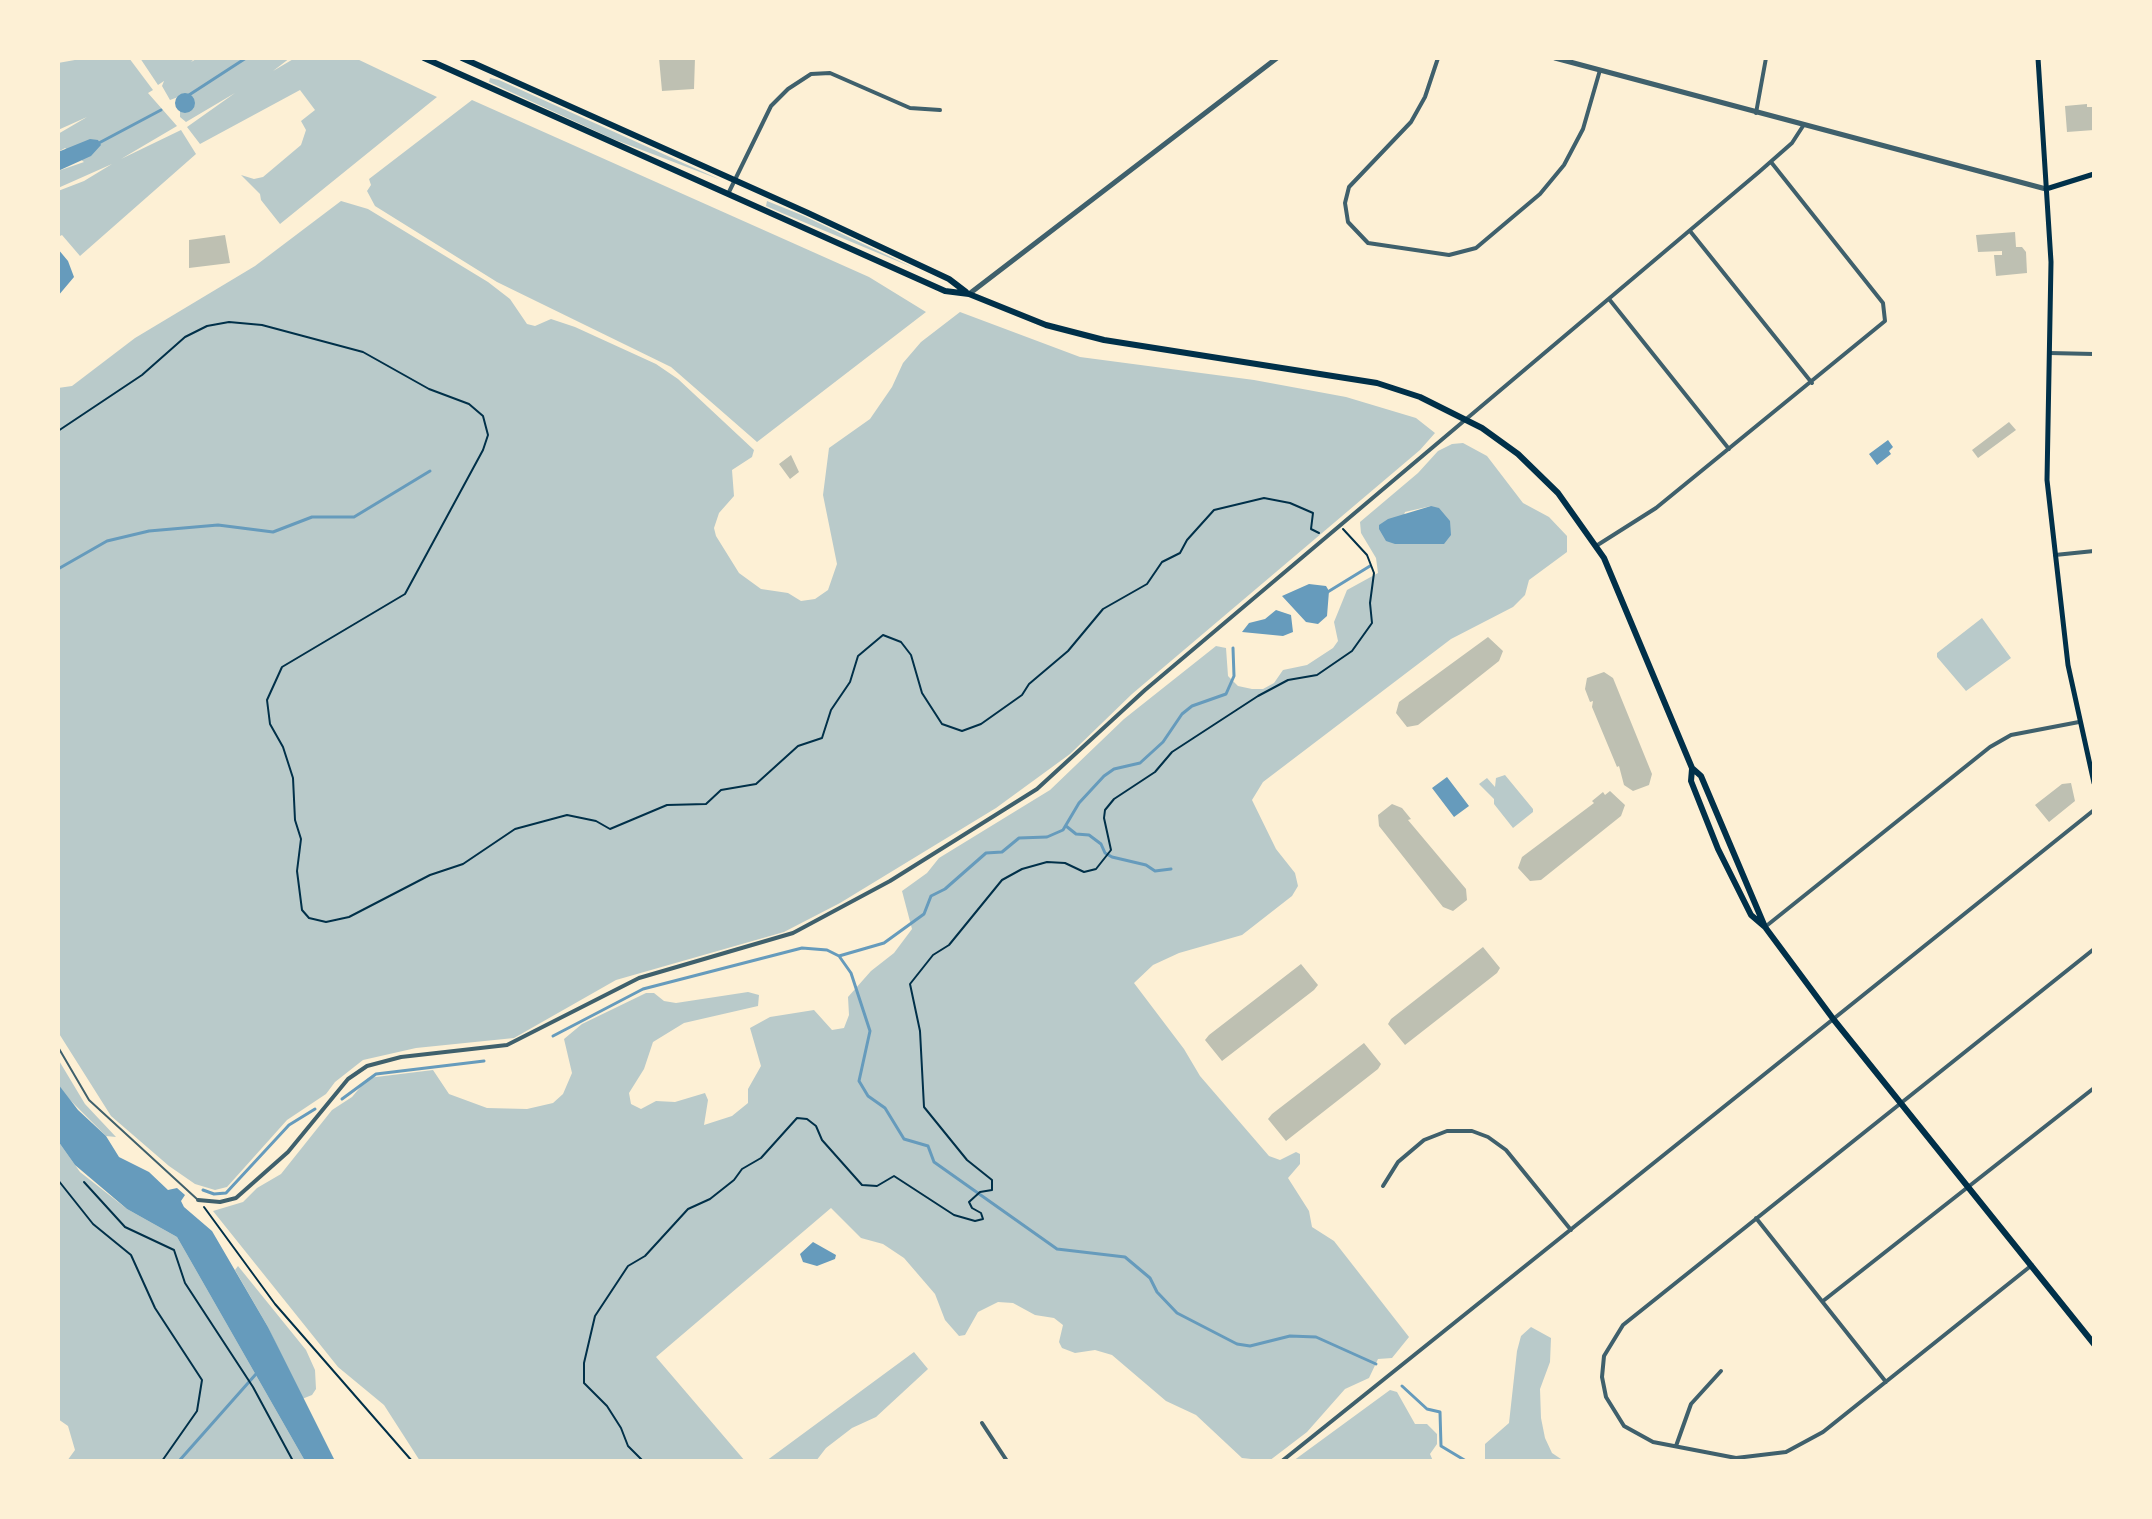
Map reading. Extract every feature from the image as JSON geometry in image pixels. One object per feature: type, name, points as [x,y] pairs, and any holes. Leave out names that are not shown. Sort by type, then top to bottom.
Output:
[{"type":"main road","points":[[424,58],[945,291],[969,294]]},
{"type":"main road","points":[[462,58],[949,279],[969,294],[1030,320],[1095,338],[1367,381],[1418,396],[1466,419],[1511,449],[1568,504],[1616,582],[1692,768],[1701,776],[1765,927],[1834,1020],[2094,1344]]},
{"type":"main road","points":[[2038,58],[2051,262],[2047,469],[2068,665],[2094,783]]},
{"type":"main road","points":[[2046,189],[2094,174]]},
{"type":"street","points":[[969,294],[1277,58]]},
{"type":"street","points":[[1438,58],[1425,97],[1411,122],[1392,146],[1353,181],[1345,203],[1351,228],[1368,243],[1449,255],[1469,252],[1540,194],[1564,165],[1583,129],[1600,70]]},
{"type":"street","points":[[1555,58],[2046,189]]},
{"type":"street","points":[[1756,113],[1766,58]]},
{"type":"street","points":[[728,194],[771,106],[788,89],[811,74],[836,75],[910,108],[940,110]]},
{"type":"street","points":[[198,1200],[220,1202],[236,1198],[288,1152],[348,1079],[367,1066],[401,1057],[507,1045],[628,982],[784,937],[879,887],[1047,782],[1130,704],[1792,143],[1803,126]]},
{"type":"street","points":[[1596,546],[1646,515],[1880,329],[1886,317],[1883,303],[1770,162]]},
{"type":"street","points":[[1690,231],[1812,383]]},
{"type":"street","points":[[1609,299],[1729,449]]},
{"type":"street","points":[[2049,353],[2094,354]]},
{"type":"street","points":[[2055,555],[2094,551]]},
{"type":"street","points":[[1765,927],[1996,743],[2019,733],[2079,722]]},
{"type":"street","points":[[1282,1461],[2094,810]]},
{"type":"street","points":[[2032,1265],[1817,1436],[1778,1454],[1736,1458],[1641,1437],[1620,1421],[1603,1387],[1604,1356],[1617,1331],[1630,1318],[2094,949]]},
{"type":"street","points":[[1823,1301],[2094,1088]]},
{"type":"street","points":[[1383,1186],[1398,1162],[1424,1140],[1447,1131],[1472,1131],[1488,1137],[1506,1150],[1571,1230]]},
{"type":"street","points":[[1756,1218],[1886,1382]]},
{"type":"street","points":[[1676,1446],[1691,1404],[1721,1371]]},
{"type":"street","points":[[982,1423],[1007,1461]]},
{"type":"lane","points":[[58,1047],[89,1100],[198,1200]]},
{"type":"path","points":[[58,431],[142,375],[185,337],[207,326],[229,322],[262,325],[363,352],[429,389],[469,404],[483,416],[488,435],[483,450],[405,594],[282,667],[267,700],[270,724],[283,747],[293,778],[295,820],[301,839],[297,871],[302,910],[309,918],[326,922],[349,917],[430,875],[463,864],[515,829],[567,815],[610,829],[667,805],[706,804],[721,790],[756,784],[798,746],[822,738],[831,710],[850,682],[855,661],[883,635],[901,642],[911,655],[922,693],[942,724],[962,731],[981,724],[1022,695],[1029,684],[1068,651],[1103,609],[1147,584],[1162,562],[1180,553],[1214,510],[1264,498],[1290,503],[1313,513],[1312,531],[1326,537]]},
{"type":"path","points":[[643,1461],[631,1452],[607,1406],[584,1383],[584,1363],[595,1316],[628,1266],[645,1256],[688,1209],[711,1197],[742,1169],[761,1158],[797,1118],[807,1119],[816,1126],[822,1140],[862,1185],[877,1186],[894,1176],[954,1215],[975,1221],[983,1219],[983,1215],[969,1202],[980,1192],[992,1190],[992,1180],[967,1160],[924,1107],[920,1031],[910,984],[933,955],[949,945],[1002,880],[1022,869],[1047,862],[1065,863],[1079,872],[1091,872],[1111,850],[1104,818],[1105,810],[1114,799],[1155,772],[1172,752],[1258,696],[1288,680],[1309,679],[1352,651],[1372,623],[1373,564],[1340,526]]},
{"type":"path","points":[[58,1180],[93,1224],[131,1255],[155,1308],[202,1380],[197,1411],[162,1461]]},
{"type":"path","points":[[84,1182],[125,1227],[174,1250],[185,1283],[253,1387],[293,1461]]},
{"type":"path","points":[[198,1200],[275,1304],[412,1461]]},
{"type":"shaded area","points":[[86,58],[129,58],[153,90],[148,93],[177,126],[121,159],[181,130],[196,154],[80,256],[62,235],[58,237],[58,191],[84,181],[112,164],[58,188],[58,171],[84,162],[65,148],[58,152],[58,134],[87,117],[58,130],[58,63]]},
{"type":"shaded area","points":[[140,58],[195,58],[191,62],[198,58],[290,58],[273,71],[295,58],[355,58],[437,97],[280,224],[261,200],[260,194],[241,175],[254,179],[263,177],[301,145],[306,130],[301,121],[315,110],[300,90],[200,144],[187,127],[235,93],[186,122],[180,117],[180,111],[189,111],[181,96],[170,100],[162,86],[164,81],[158,85]]},
{"type":"shaded area","points":[[490,78],[721,180],[613,139],[489,82]]},
{"type":"shaded area","points":[[472,100],[869,277],[926,312],[757,442],[671,367],[497,282],[375,206],[367,191],[371,185],[369,179]]},
{"type":"shaded area","points":[[341,201],[368,209],[488,282],[510,299],[527,324],[535,326],[551,319],[575,327],[656,364],[678,379],[754,450],[752,457],[732,470],[734,496],[719,513],[714,528],[716,536],[739,573],[761,589],[788,593],[801,601],[815,599],[828,590],[837,564],[823,495],[829,448],[870,419],[892,387],[903,363],[921,342],[960,312],[1080,357],[1254,380],[1346,397],[1416,418],[1435,433],[1420,450],[1132,694],[1070,754],[996,808],[840,903],[784,932],[616,980],[514,1038],[416,1048],[363,1060],[335,1082],[326,1094],[287,1120],[227,1187],[215,1190],[195,1184],[169,1166],[111,1116],[58,1032],[58,388],[72,386],[135,338],[255,266]]},
{"type":"shaded area","points":[[767,201],[804,216],[914,268],[766,206]]},
{"type":"shaded area","points":[[1463,443],[1487,456],[1523,503],[1549,517],[1567,536],[1567,552],[1529,580],[1525,595],[1513,607],[1451,639],[1263,782],[1252,800],[1276,849],[1295,873],[1298,886],[1292,896],[1242,935],[1179,953],[1153,965],[1134,983],[1184,1049],[1200,1076],[1269,1156],[1280,1160],[1296,1152],[1300,1154],[1300,1164],[1288,1178],[1309,1211],[1312,1227],[1334,1241],[1409,1337],[1392,1358],[1378,1359],[1369,1378],[1345,1389],[1307,1432],[1269,1461],[1242,1458],[1196,1415],[1166,1401],[1112,1355],[1095,1350],[1075,1353],[1062,1348],[1059,1342],[1063,1325],[1054,1318],[1035,1315],[1013,1303],[998,1302],[978,1312],[965,1335],[959,1336],[945,1320],[935,1294],[904,1258],[883,1244],[861,1238],[831,1208],[656,1357],[745,1461],[420,1461],[384,1405],[338,1367],[213,1211],[243,1202],[257,1188],[281,1174],[332,1110],[352,1097],[368,1078],[433,1070],[449,1094],[487,1108],[527,1109],[553,1103],[563,1094],[572,1073],[564,1039],[582,1024],[646,993],[654,993],[664,1001],[676,1003],[748,992],[759,995],[758,1006],[684,1023],[653,1042],[644,1069],[629,1093],[631,1104],[641,1109],[656,1101],[675,1102],[705,1093],[708,1100],[704,1125],[732,1116],[748,1103],[748,1089],[761,1066],[750,1028],[770,1017],[814,1010],[832,1030],[844,1028],[849,1015],[848,997],[871,971],[894,953],[912,929],[902,891],[927,873],[939,858],[1050,790],[1124,719],[1216,646],[1226,648],[1228,676],[1238,686],[1252,689],[1263,689],[1274,683],[1283,670],[1307,665],[1333,648],[1338,641],[1334,622],[1347,590],[1378,573],[1376,558],[1361,533],[1360,522],[1418,473],[1438,451],[1452,444]],"holes":[[[1431,506],[1444,544],[1395,544],[1405,512]]]},
{"type":"shaded area","points":[[1982,618],[2011,658],[1966,691],[1937,657],[1937,653]]},
{"type":"shaded area","points":[[1505,775],[1533,809],[1513,828],[1494,804],[1494,799],[1479,784],[1487,778],[1495,787],[1496,778]]},
{"type":"shaded area","points":[[58,1059],[85,1104],[116,1137],[106,1136],[65,1095],[58,1084]]},
{"type":"shaded area","points":[[58,1141],[80,1172],[127,1209],[177,1237],[305,1461],[67,1461],[75,1450],[68,1426],[58,1419]]},
{"type":"shaded area","points":[[238,1266],[306,1350],[315,1370],[316,1389],[312,1395],[302,1399],[268,1327],[235,1270]]},
{"type":"shaded area","points":[[1531,1327],[1551,1338],[1550,1362],[1540,1389],[1541,1418],[1552,1453],[1564,1461],[1485,1461],[1485,1444],[1509,1423],[1517,1351],[1521,1336]]},
{"type":"shaded area","points":[[914,1352],[928,1369],[876,1417],[852,1428],[826,1448],[816,1461],[766,1461]]},
{"type":"shaded area","points":[[1390,1390],[1397,1392],[1415,1424],[1427,1424],[1437,1434],[1437,1444],[1430,1454],[1433,1461],[1293,1461]]},
{"type":"water","points":[[185,93],[192,96],[195,103],[192,110],[185,113],[178,110],[175,103],[178,96]]},
{"type":"water","points":[[90,139],[98,140],[101,145],[91,156],[58,171],[58,152]]},
{"type":"water","points":[[58,249],[68,261],[74,277],[58,296]]},
{"type":"water","points":[[1888,440],[1893,447],[1889,451],[1891,454],[1877,465],[1869,454]]},
{"type":"water","points":[[1431,506],[1439,508],[1450,521],[1451,535],[1444,544],[1395,544],[1386,541],[1379,525],[1388,519]]},
{"type":"water","points":[[1309,584],[1326,586],[1329,591],[1327,616],[1318,624],[1306,622],[1282,596]]},
{"type":"water","points":[[1276,610],[1291,615],[1293,632],[1283,636],[1242,632],[1249,623],[1265,619]]},
{"type":"water","points":[[1447,777],[1469,806],[1454,817],[1432,788]]},
{"type":"water","points":[[58,1084],[78,1110],[106,1136],[119,1157],[149,1172],[168,1190],[177,1188],[185,1195],[181,1201],[184,1207],[212,1231],[268,1327],[335,1461],[305,1461],[177,1237],[127,1209],[75,1165],[58,1141]]},
{"type":"water","points":[[813,1242],[836,1255],[835,1259],[817,1266],[803,1262],[800,1254]]},
{"type":"building","points":[[659,58],[695,58],[694,89],[662,91]]},
{"type":"building","points":[[2087,104],[2087,107],[2094,107],[2094,130],[2067,132],[2065,106]]},
{"type":"building","points":[[2015,232],[2016,247],[2022,247],[2026,252],[2027,273],[1996,276],[1994,255],[2002,255],[2002,251],[1978,252],[1976,235]]},
{"type":"building","points":[[225,235],[230,263],[189,268],[189,240]]},
{"type":"building","points":[[2009,422],[2016,430],[1978,458],[1972,450]]},
{"type":"building","points":[[791,455],[799,472],[790,479],[779,464]]},
{"type":"building","points":[[1488,637],[1503,651],[1499,661],[1418,725],[1407,727],[1396,713],[1399,702]]},
{"type":"building","points":[[1604,672],[1613,678],[1652,774],[1649,785],[1633,791],[1624,785],[1619,766],[1592,707],[1593,701],[1590,702],[1585,689],[1587,678]]},
{"type":"building","points":[[2071,783],[2075,801],[2049,822],[2035,805],[2062,784]]},
{"type":"building","points":[[1610,791],[1625,805],[1621,816],[1541,880],[1530,881],[1518,868],[1522,857],[1594,803],[1592,801],[1603,792],[1605,795]]},
{"type":"building","points":[[1392,804],[1402,808],[1411,819],[1408,820],[1466,889],[1467,900],[1453,911],[1443,907],[1379,826],[1378,815]]},
{"type":"building","points":[[1483,947],[1500,968],[1497,973],[1405,1045],[1388,1024],[1391,1019]]},
{"type":"building","points":[[1301,964],[1318,985],[1314,990],[1222,1061],[1205,1040],[1209,1035]]},
{"type":"building","points":[[1364,1043],[1381,1064],[1378,1069],[1286,1141],[1268,1119]]},
{"type":"waterway","points":[[189,95],[246,58]]},
{"type":"waterway","points":[[97,144],[161,110]]},
{"type":"waterway","points":[[58,569],[107,541],[149,531],[218,525],[273,532],[312,517],[354,517],[430,471]]},
{"type":"waterway","points":[[1326,593],[1370,566]]},
{"type":"waterway","points":[[839,956],[884,943],[924,914],[931,896],[945,889],[986,853],[1002,852],[1019,838],[1047,837],[1063,830],[1079,803],[1104,776],[1114,769],[1140,763],[1163,742],[1182,714],[1192,706],[1226,694],[1234,676],[1233,648]]},
{"type":"waterway","points":[[1066,826],[1076,834],[1089,835],[1112,857],[1146,865],[1155,871],[1171,869]]},
{"type":"waterway","points":[[553,1036],[643,989],[802,948],[827,950],[839,956],[851,973],[870,1031],[859,1081],[868,1096],[885,1108],[904,1139],[928,1146],[934,1162],[1057,1249],[1125,1257],[1150,1278],[1157,1292],[1177,1313],[1237,1344],[1250,1346],[1290,1336],[1316,1337],[1376,1364]]},
{"type":"waterway","points":[[342,1099],[376,1074],[484,1061]]},
{"type":"waterway","points":[[203,1190],[214,1194],[226,1193],[289,1125],[315,1109]]},
{"type":"waterway","points":[[179,1461],[256,1374]]},
{"type":"waterway","points":[[1402,1386],[1427,1409],[1440,1412],[1441,1446],[1466,1461]]}]
